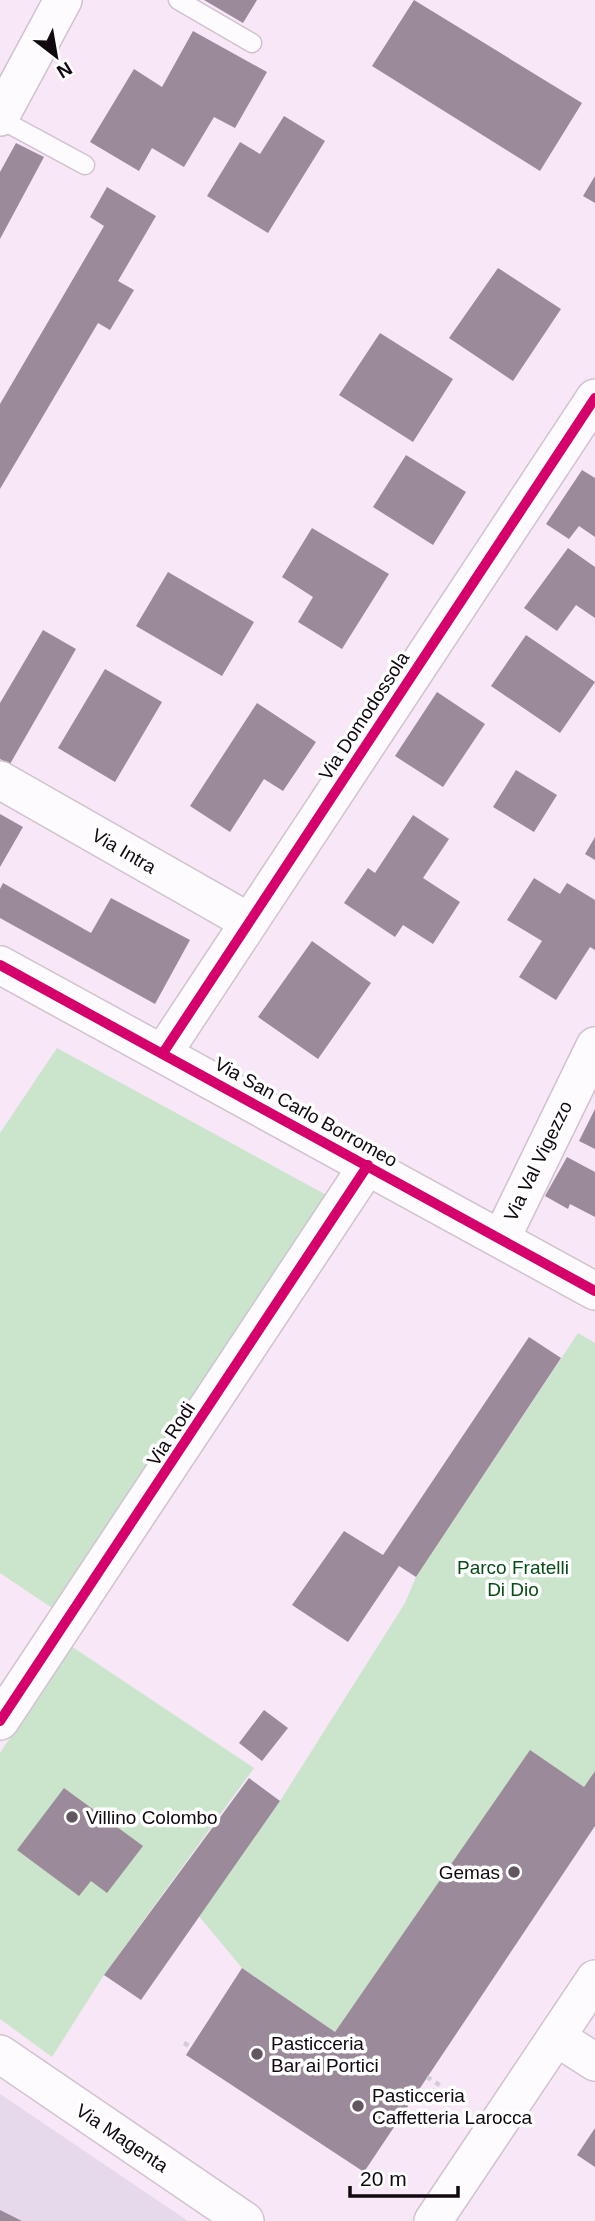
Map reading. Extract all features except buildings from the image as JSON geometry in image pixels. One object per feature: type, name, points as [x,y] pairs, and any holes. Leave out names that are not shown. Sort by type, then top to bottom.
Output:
[{"type":"street","points":[[0,118],[63,0]]},
{"type":"street","name":"Via Domodossola","points":[[163,1053],[595,398]]},
{"type":"street","name":"Via Intra","points":[[0,780],[249,922]]},
{"type":"street","name":"Via San Carlo Borromeo","points":[[0,965],[595,1291]]},
{"type":"street","name":"Via Val Vigezzo","points":[[500,1239],[595,1046]]},
{"type":"street","name":"Via Rodi","points":[[0,1721],[368,1165]]},
{"type":"street","points":[[433,2221],[595,1979]]},
{"type":"street","points":[[556,2037],[595,2062]]},
{"type":"street","name":"Via Magenta","points":[[0,2054],[245,2221]]},
{"type":"lane","points":[[178,0],[252,43]]},
{"type":"lane","points":[[0,118],[85,165]]},
{"type":"path","points":[[184,2043],[191,2047]]},
{"type":"path","points":[[427,2077],[441,2086]]},
{"type":"shaded area","points":[[0,2094],[188,2221],[0,2221]]},
{"type":"green space","points":[[57,1048],[330,1197],[55,1610],[0,1573],[0,1133]]},
{"type":"green space","name":"Parco Fratelli Di Dio","points":[[578,1333],[595,1343],[595,1771],[584,1787],[530,1751],[335,2032],[242,1968],[198,1915],[280,1801],[405,1603],[416,1577]]},
{"type":"green space","points":[[71,1646],[254,1768],[104,1975],[52,2057],[0,2019],[0,1753]]},
{"type":"cycle path","points":[[163,1053],[595,398]]},
{"type":"cycle path","points":[[0,965],[595,1291]]},
{"type":"cycle path","points":[[0,1721],[368,1165]]},
{"type":"place","name":"Villino Colombo","points":[[72,1817]]},
{"type":"place","name":"Gemas","points":[[514,1872]]},
{"type":"place","name":"Pasticceria Bar ai Portici","points":[[257,2054]]},
{"type":"place","name":"Pasticceria Caffetteria Larocca","points":[[358,2106]]}]
